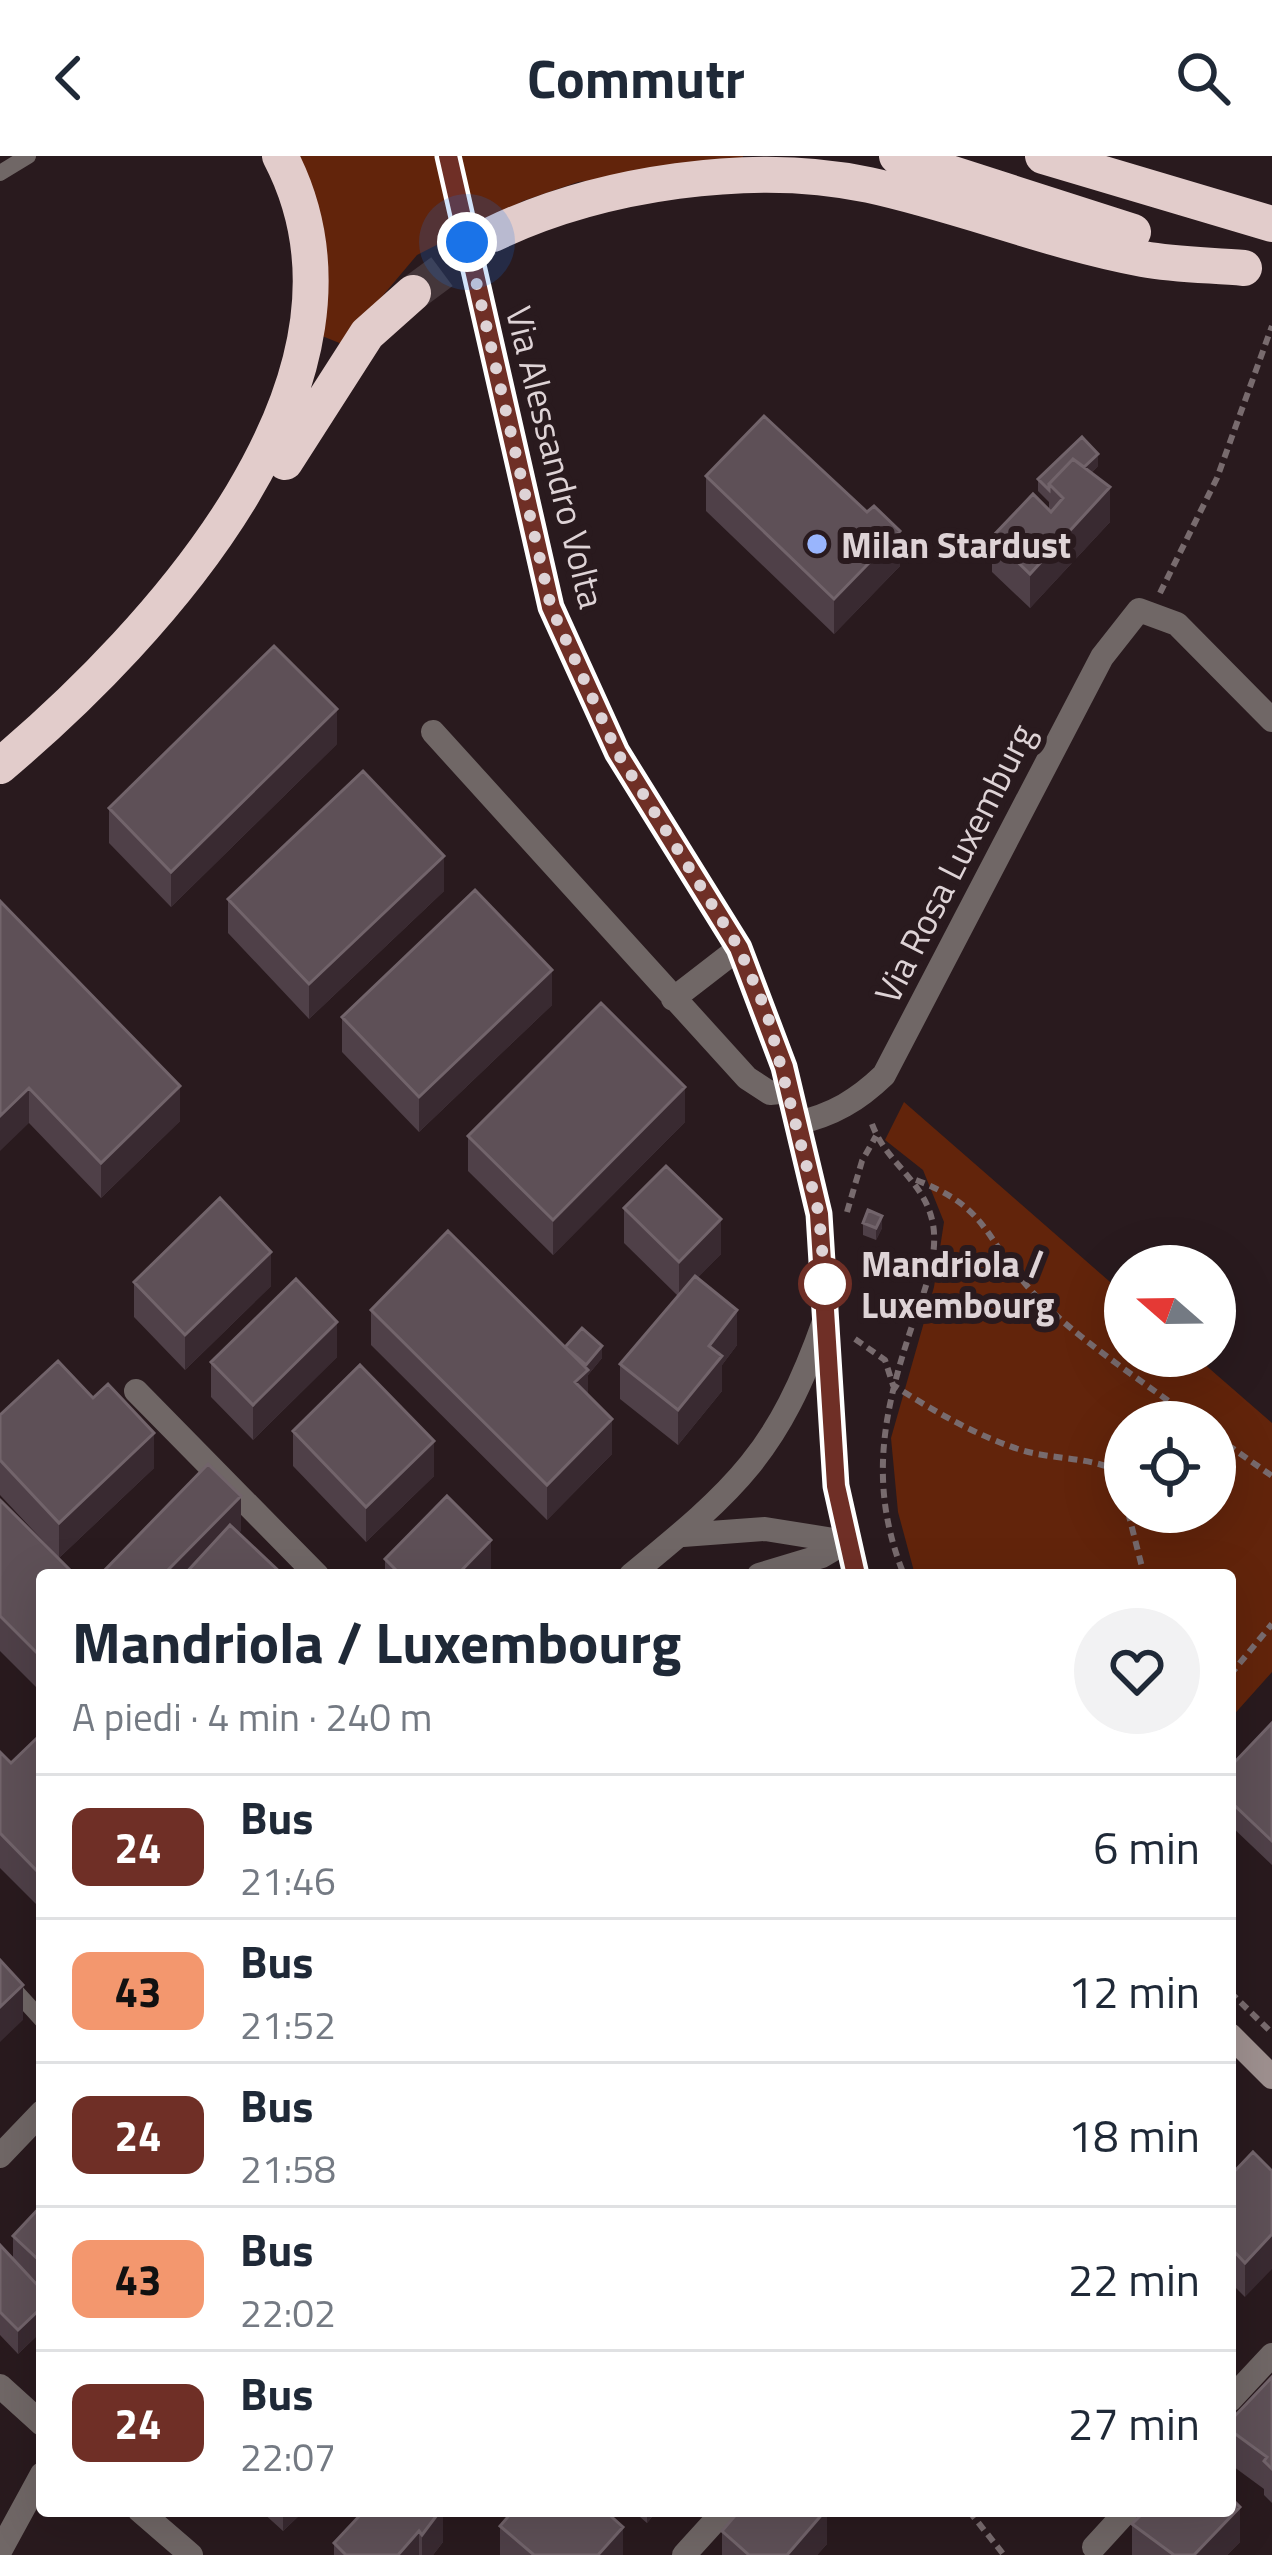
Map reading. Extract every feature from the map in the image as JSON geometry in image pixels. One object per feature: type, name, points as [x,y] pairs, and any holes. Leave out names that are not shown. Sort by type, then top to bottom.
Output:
[{"type":"highway","points":[[0,766],[82,697],[158,611],[220,528],[286,413],[303,352],[308,288],[304,230],[280,156]]},
{"type":"highway","points":[[897,156],[1258,273]]},
{"type":"highway","points":[[1042,156],[1272,224]]},
{"type":"highway","points":[[493,234],[538,212],[658,182],[746,177],[864,184],[1144,259],[1258,273]]},
{"type":"highway","points":[[0,795],[93,716],[182,622],[367,334],[413,293]]},
{"type":"street","name":"Via Alessandro Volta","points":[[448,156],[551,607],[617,752],[739,948],[767,1013],[790,1091],[819,1214],[836,1486],[854,1569]]},
{"type":"street","name":"Via Rosa Luxemburg","points":[[797,1123],[862,1097],[884,1075],[1102,657],[1124,624],[1139,610],[1149,611]]},
{"type":"street","points":[[1149,611],[1177,624],[1272,720]]},
{"type":"street","points":[[433,732],[747,1078],[770,1093],[790,1091]]},
{"type":"street","points":[[673,999],[739,948]]},
{"type":"street","points":[[639,1569],[742,1481],[776,1433],[804,1378],[827,1311]]},
{"type":"street","points":[[136,1391],[311,1569]]},
{"type":"street","points":[[682,1535],[765,1529],[846,1543]]},
{"type":"street","points":[[779,1569],[846,1543]]},
{"type":"street","points":[[1236,2041],[1272,2077]]},
{"type":"street","points":[[0,2156],[36,2118]]},
{"type":"street","points":[[1236,2394],[1272,2355]]},
{"type":"street","points":[[0,2386],[36,2419]]},
{"type":"street","points":[[0,2551],[36,2485]]},
{"type":"street","points":[[147,2517],[191,2555]]},
{"type":"street","points":[[684,2555],[719,2517]]},
{"type":"street","points":[[1094,2547],[1122,2517]]},
{"type":"lane","points":[[0,173],[28,156]]},
{"type":"lane","points":[[0,1974],[36,2013]]},
{"type":"path","points":[[1149,611],[1217,478],[1272,326]]},
{"type":"path","points":[[872,1124],[882,1152],[913,1178],[950,1192],[984,1221],[1029,1288],[1171,1401]]},
{"type":"path","points":[[847,1218],[855,1180],[876,1136]]},
{"type":"path","points":[[903,1569],[883,1473],[881,1431],[932,1250],[933,1225],[913,1178]]},
{"type":"path","points":[[853,1319],[855,1343],[885,1360],[892,1384],[946,1418],[1020,1450],[1104,1464]]},
{"type":"path","points":[[1236,1451],[1272,1476]]},
{"type":"path","points":[[1133,1533],[1142,1569]]},
{"type":"path","points":[[1236,1669],[1272,1624]]},
{"type":"path","points":[[1236,1999],[1272,2033]]},
{"type":"path","points":[[974,2517],[1004,2555]]},
{"type":"shaded area","points":[[291,156],[743,156],[742,161],[578,182],[523,201],[417,255],[342,344],[317,334]]},
{"type":"shaded area","points":[[904,1102],[1104,1277],[1104,1377],[1219,1377],[1272,1423],[1272,1672],[1236,1712],[1236,1569],[913,1569],[898,1512],[891,1438],[934,1287],[944,1222],[923,1170],[885,1140]]},
{"type":"building","points":[[764,416],[867,512],[874,506],[900,531],[834,599],[706,476]]},
{"type":"building","points":[[1082,437],[1098,454],[1084,467],[1073,459],[1049,484],[1049,490],[1038,479]]},
{"type":"building","points":[[1073,459],[1110,487],[1030,574],[992,537],[1033,494],[1051,512],[1063,498],[1049,484]]},
{"type":"building","points":[[274,646],[337,709],[171,872],[109,808]]},
{"type":"building","points":[[363,771],[444,856],[309,984],[228,899]]},
{"type":"building","points":[[475,890],[552,970],[419,1097],[342,1017]]},
{"type":"building","points":[[0,901],[180,1086],[101,1163],[29,1088],[0,1116]]},
{"type":"building","points":[[601,1003],[685,1087],[553,1220],[468,1136]]},
{"type":"building","points":[[666,1166],[721,1219],[679,1262],[624,1208]]},
{"type":"building","points":[[220,1198],[271,1252],[185,1335],[134,1282]]},
{"type":"building","points":[[868,1210],[882,1216],[876,1228],[863,1223]]},
{"type":"building","points":[[448,1231],[588,1370],[575,1382],[612,1419],[547,1485],[371,1310]]},
{"type":"building","points":[[695,1276],[737,1310],[709,1346],[722,1356],[678,1410],[620,1364]]},
{"type":"building","points":[[296,1279],[337,1322],[253,1405],[211,1362]]},
{"type":"building","points":[[582,1328],[602,1346],[586,1365],[565,1347]]},
{"type":"building","points":[[58,1361],[93,1398],[108,1384],[154,1433],[59,1523],[0,1460],[0,1415]]},
{"type":"building","points":[[360,1365],[434,1441],[366,1507],[293,1431]]},
{"type":"building","points":[[208,1464],[241,1496],[169,1569],[106,1569]]},
{"type":"building","points":[[447,1496],[491,1540],[463,1569],[395,1569],[385,1559]]},
{"type":"building","points":[[0,1500],[69,1569],[36,1569],[36,1652],[0,1616]]},
{"type":"building","points":[[230,1525],[277,1569],[190,1569]]},
{"type":"building","points":[[1272,1723],[1272,1841],[1236,1807],[1236,1761]]},
{"type":"building","points":[[36,1739],[36,1870],[0,1833],[0,1752],[11,1763]]},
{"type":"building","points":[[0,1960],[23,1985],[0,2007]]},
{"type":"building","points":[[1253,2152],[1272,2171],[1272,2234],[1245,2263],[1236,2253],[1236,2170]]},
{"type":"building","points":[[36,2211],[36,2257],[13,2236]]},
{"type":"building","points":[[0,2245],[36,2284],[36,2313],[18,2330],[0,2312]]},
{"type":"building","points":[[1272,2377],[1272,2469],[1264,2461],[1267,2457],[1236,2434],[1236,2415]]},
{"type":"building","points":[[358,2517],[436,2517],[398,2555],[346,2555],[334,2543]]},
{"type":"building","points":[[508,2517],[612,2517],[623,2527],[598,2555],[534,2555],[500,2526]]},
{"type":"building","points":[[734,2517],[820,2517],[787,2555],[749,2555],[722,2531]]},
{"type":"building","points":[[1139,2517],[1230,2517],[1194,2555],[1174,2555],[1132,2524]]},
{"type":"tunnel","points":[[413,293],[493,234]]},
{"type":"bus line","name":"24","points":[[448,156],[551,607],[617,752],[739,948],[784,1067],[819,1214],[836,1486],[854,1569]]},
{"type":"place","name":"Milan Stardust","points":[[817,544]]},
{"type":"place","name":"Mandriola / Luxembourg","points":[[825,1284]]},
{"type":"route","points":[[467,242],[551,607],[617,752],[739,948],[767,1013],[819,1214],[825,1284]]}]
